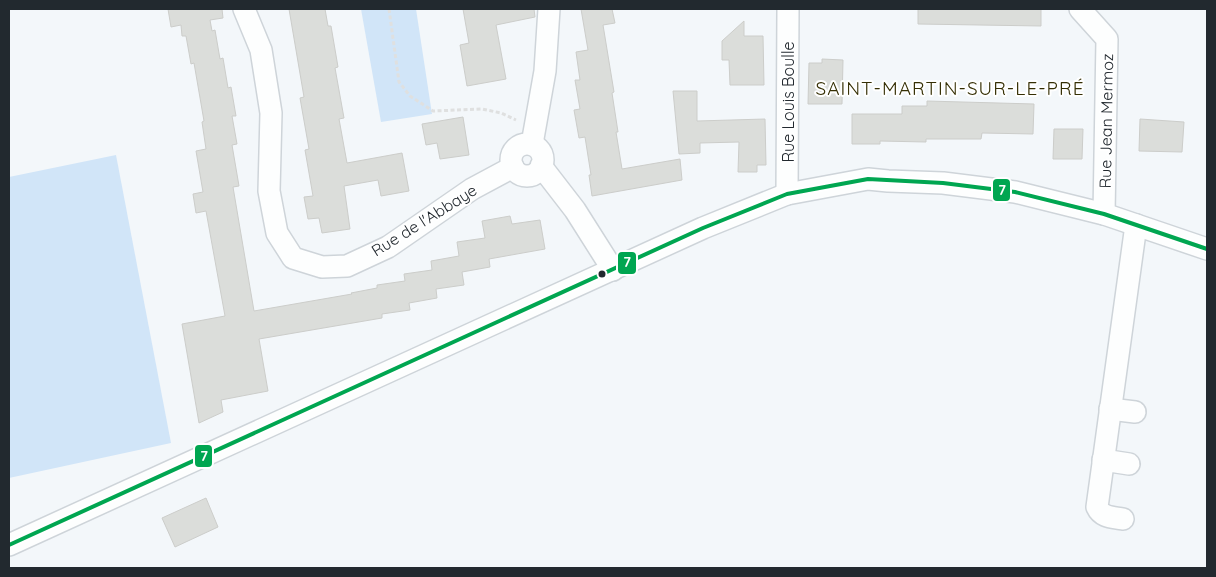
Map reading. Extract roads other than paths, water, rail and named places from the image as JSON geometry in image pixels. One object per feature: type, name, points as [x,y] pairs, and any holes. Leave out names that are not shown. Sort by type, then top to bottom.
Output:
[{"type":"street","name":"Rue de l'Abbaye","points":[[244,9],[261,50],[271,113],[269,191],[278,233],[293,258],[322,267],[347,266],[388,246],[472,189],[513,166]]},
{"type":"street","points":[[533,137],[517,148],[512,157],[513,166],[520,174],[534,174],[542,166],[543,156],[533,137],[545,71],[549,9]]},
{"type":"street","name":"Rue Louis Boulle","points":[[787,194],[788,9]]},
{"type":"street","name":"Rue Jean Mermoz","points":[[1080,9],[1107,39],[1104,214]]},
{"type":"street","points":[[542,166],[575,210],[613,270]]},
{"type":"street","points":[[9,545],[703,228],[787,194],[868,179],[943,182],[1015,192],[1104,214],[1207,249]]},
{"type":"street","points":[[1124,519],[1106,517],[1100,513],[1097,507],[1136,225]]},
{"type":"street","points":[[1110,409],[1135,412]]},
{"type":"street","points":[[1104,460],[1130,464]]},
{"type":"district","name":"SAINT-MARTIN-SUR-LE-PRÉ","points":[[950,88]]}]
